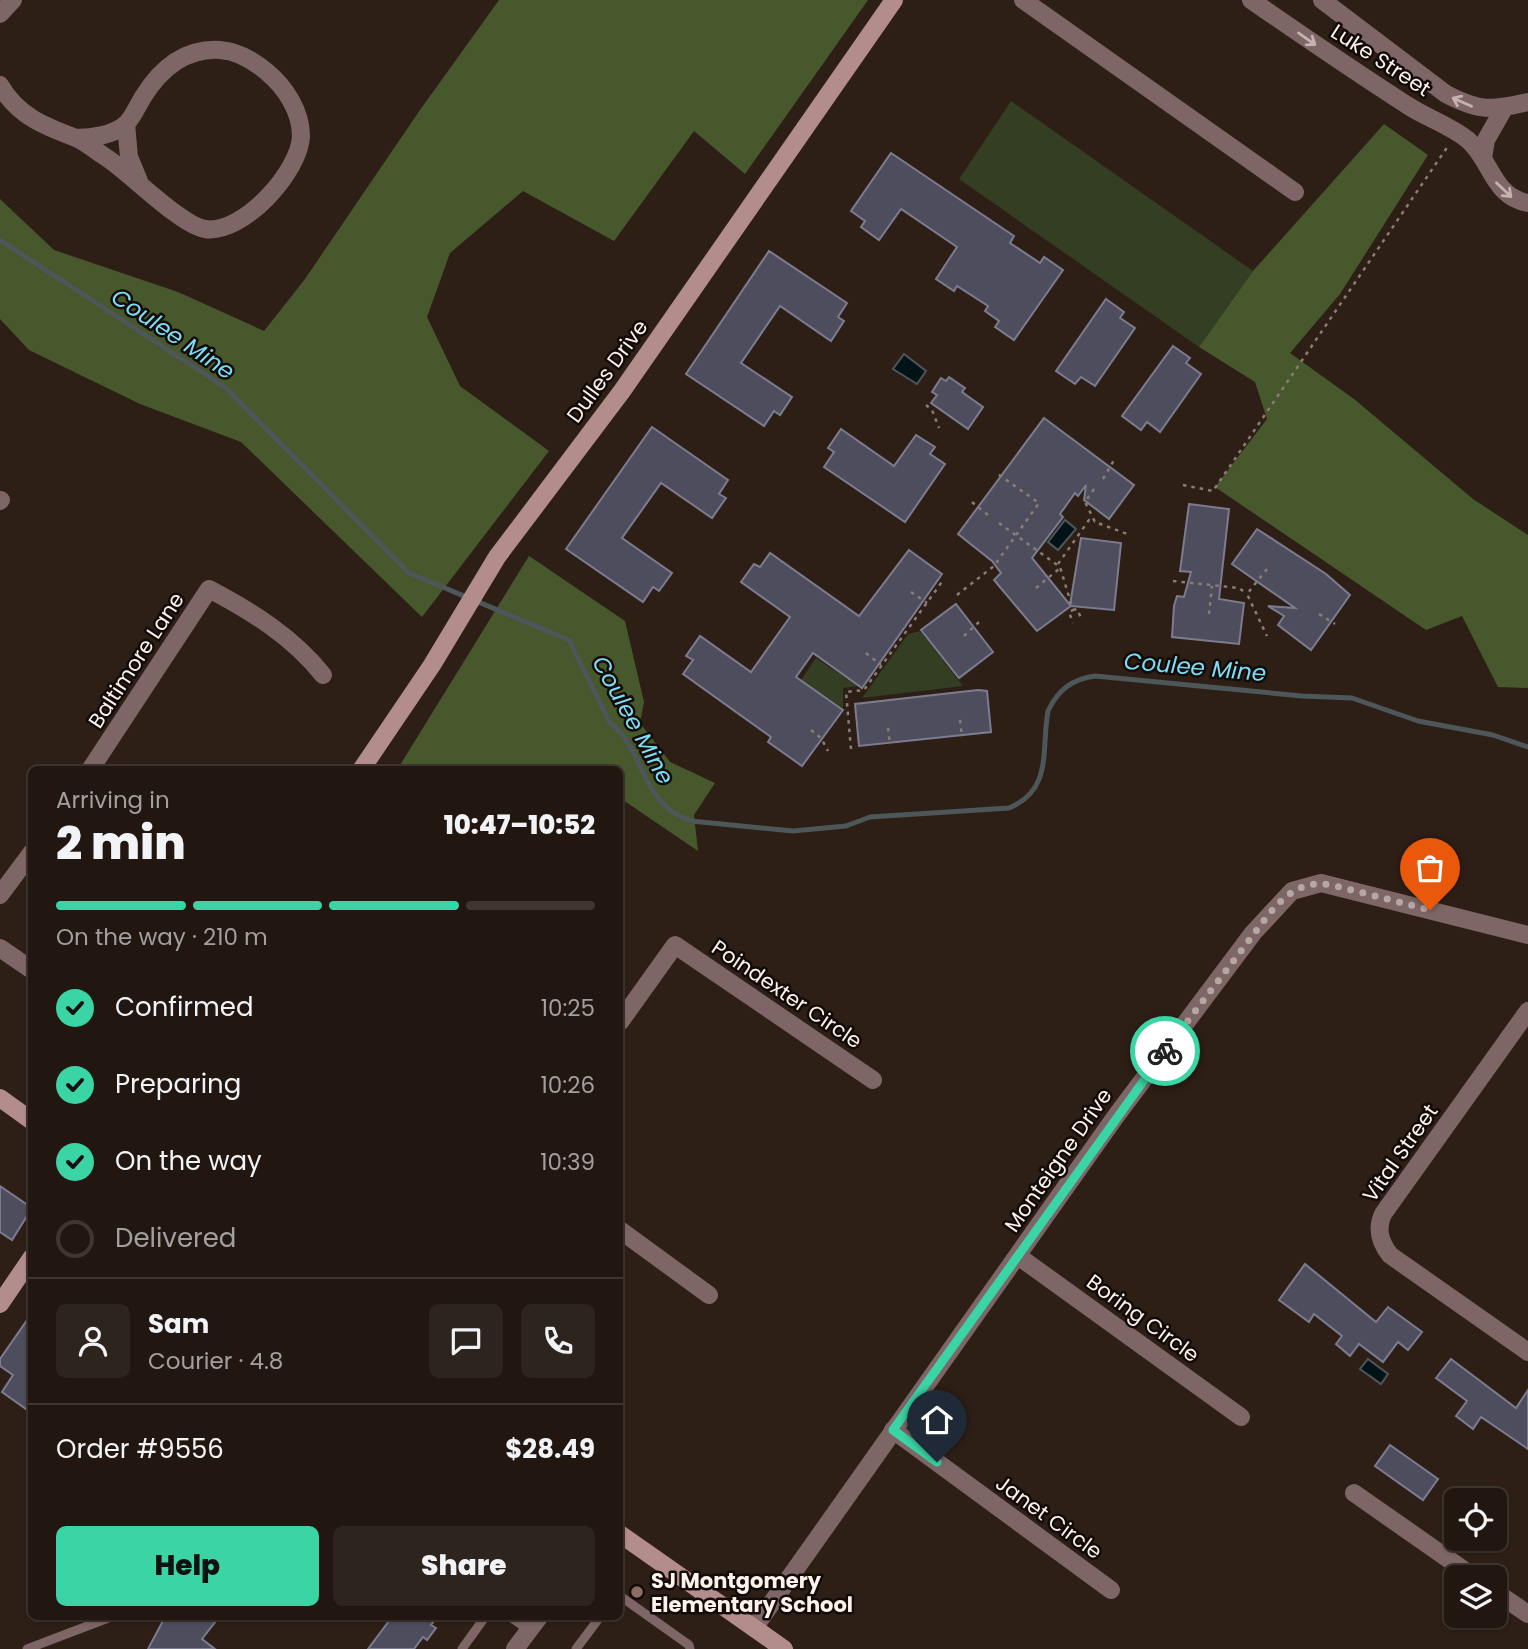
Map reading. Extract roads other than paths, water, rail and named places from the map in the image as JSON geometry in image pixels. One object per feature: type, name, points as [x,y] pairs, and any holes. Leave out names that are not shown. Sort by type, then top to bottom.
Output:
[{"type":"street","points":[[0,13],[13,0]]},
{"type":"street","name":"Dulles Drive","points":[[363,766],[432,666],[449,633],[497,558],[622,391],[894,0]]},
{"type":"street","points":[[1023,0],[1295,192]]},
{"type":"street","name":"Luke Street","points":[[1251,0],[1412,109],[1468,140],[1483,158],[1500,189],[1515,201],[1528,203]]},
{"type":"street","name":"Luke Street","points":[[1322,0],[1446,94],[1468,105],[1503,110],[1528,102]]},
{"type":"street","points":[[0,85],[18,110],[40,124],[76,138],[140,182],[191,225],[205,230],[231,225],[255,209],[279,182],[297,155],[299,124],[292,103],[273,77],[242,56],[219,50],[202,50],[167,66],[153,81],[126,124],[107,133],[76,138]]},
{"type":"street","points":[[1483,158],[1486,140],[1503,110]]},
{"type":"street","points":[[126,124],[129,157],[140,182]]},
{"type":"street","name":"Baltimore Lane","points":[[101,766],[209,590],[237,603],[303,650],[323,675]]},
{"type":"street","points":[[0,895],[28,857]]},
{"type":"street","name":"Monteigne Drive","points":[[754,1628],[1116,1116],[1253,933],[1292,891],[1311,884],[1332,885],[1528,935]]},
{"type":"street","name":"Poindexter Circle","points":[[623,1018],[675,945],[873,1080]]},
{"type":"street","points":[[0,948],[28,967]]},
{"type":"street","name":"Vital Street","points":[[1528,1011],[1383,1214],[1379,1229],[1380,1240],[1390,1255],[1528,1352]]},
{"type":"street","points":[[0,1098],[28,1118]]},
{"type":"street","points":[[623,1232],[709,1295]]},
{"type":"street","name":"Boring Circle","points":[[1018,1256],[1241,1417]]},
{"type":"street","points":[[0,1304],[28,1263]]},
{"type":"street","name":"Janet Circle","points":[[893,1430],[1111,1590]]},
{"type":"street","points":[[1354,1493],[1457,1565]]},
{"type":"street","points":[[623,1536],[784,1649]]},
{"type":"street","points":[[1507,1600],[1528,1614]]},
{"type":"lane","points":[[623,1598],[689,1645],[690,1649]]},
{"type":"lane","points":[[27,1649],[103,1620]]},
{"type":"lane","points":[[461,1649],[483,1620]]},
{"type":"lane","points":[[512,1620],[526,1638]]},
{"type":"lane","points":[[576,1649],[598,1620]]},
{"type":"waterway","name":"Coulee Mine","points":[[0,240],[226,388],[409,573],[569,640],[610,723],[631,748],[652,790],[674,813],[691,821],[793,831],[846,826],[870,817],[1009,808],[1033,791],[1039,780],[1048,711],[1052,704],[1061,691],[1073,683],[1095,676],[1302,696],[1352,698],[1418,721],[1493,735],[1528,747]]},
{"type":"place","name":"SJ Montgomery Elementary School","points":[[637,1592]]}]
